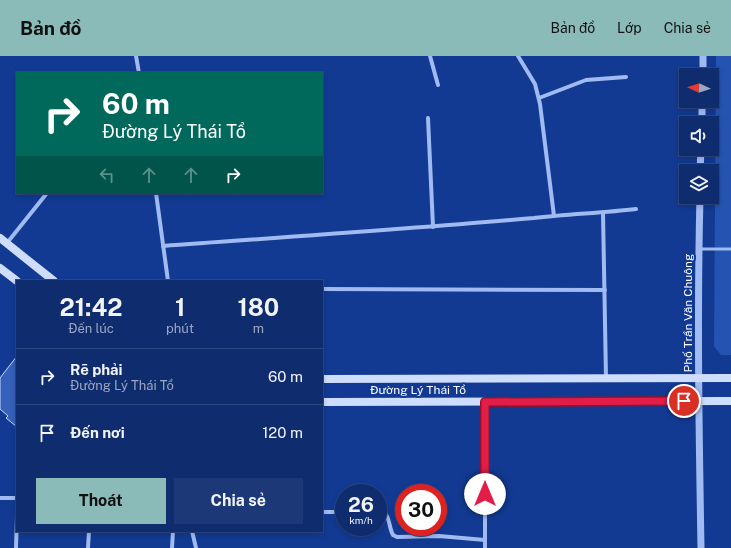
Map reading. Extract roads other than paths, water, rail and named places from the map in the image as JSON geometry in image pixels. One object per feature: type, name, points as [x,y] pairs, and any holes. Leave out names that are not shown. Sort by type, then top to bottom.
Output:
[{"type":"main road","points":[[3,241],[53,280]]},
{"type":"main road","points":[[0,268],[16,280]]},
{"type":"main road","name":"Đường Lý Thái Tổ","points":[[323,379],[731,378]]},
{"type":"main road","name":"Đường Lý Thái Tổ","points":[[323,402],[731,401]]},
{"type":"street","points":[[136,56],[139,72]]},
{"type":"street","points":[[430,56],[438,85]]},
{"type":"street","points":[[518,56],[535,84],[554,216]]},
{"type":"street","points":[[703,56],[703,68]]},
{"type":"street","points":[[538,98],[586,80],[626,77]]},
{"type":"street","points":[[428,118],[433,227]]},
{"type":"street","points":[[3,241],[45,194]]},
{"type":"street","points":[[156,194],[168,280]]},
{"type":"street","name":"Phố Trần Văn Chuông","points":[[700,204],[699,401],[701,548]]},
{"type":"street","points":[[163,246],[433,227],[636,209]]},
{"type":"street","points":[[603,213],[606,379]]},
{"type":"street","points":[[323,289],[605,290]]},
{"type":"street","points":[[485,402],[485,548]]},
{"type":"street","points":[[0,498],[16,498]]},
{"type":"street","points":[[323,512],[335,512]]},
{"type":"street","points":[[387,516],[390,530],[393,535],[439,536],[485,540]]},
{"type":"street","points":[[16,532],[16,548]]},
{"type":"street","points":[[88,548],[89,532]]},
{"type":"street","points":[[172,548],[173,532]]},
{"type":"street","points":[[192,532],[196,548]]},
{"type":"lane","points":[[699,249],[731,249]]}]
